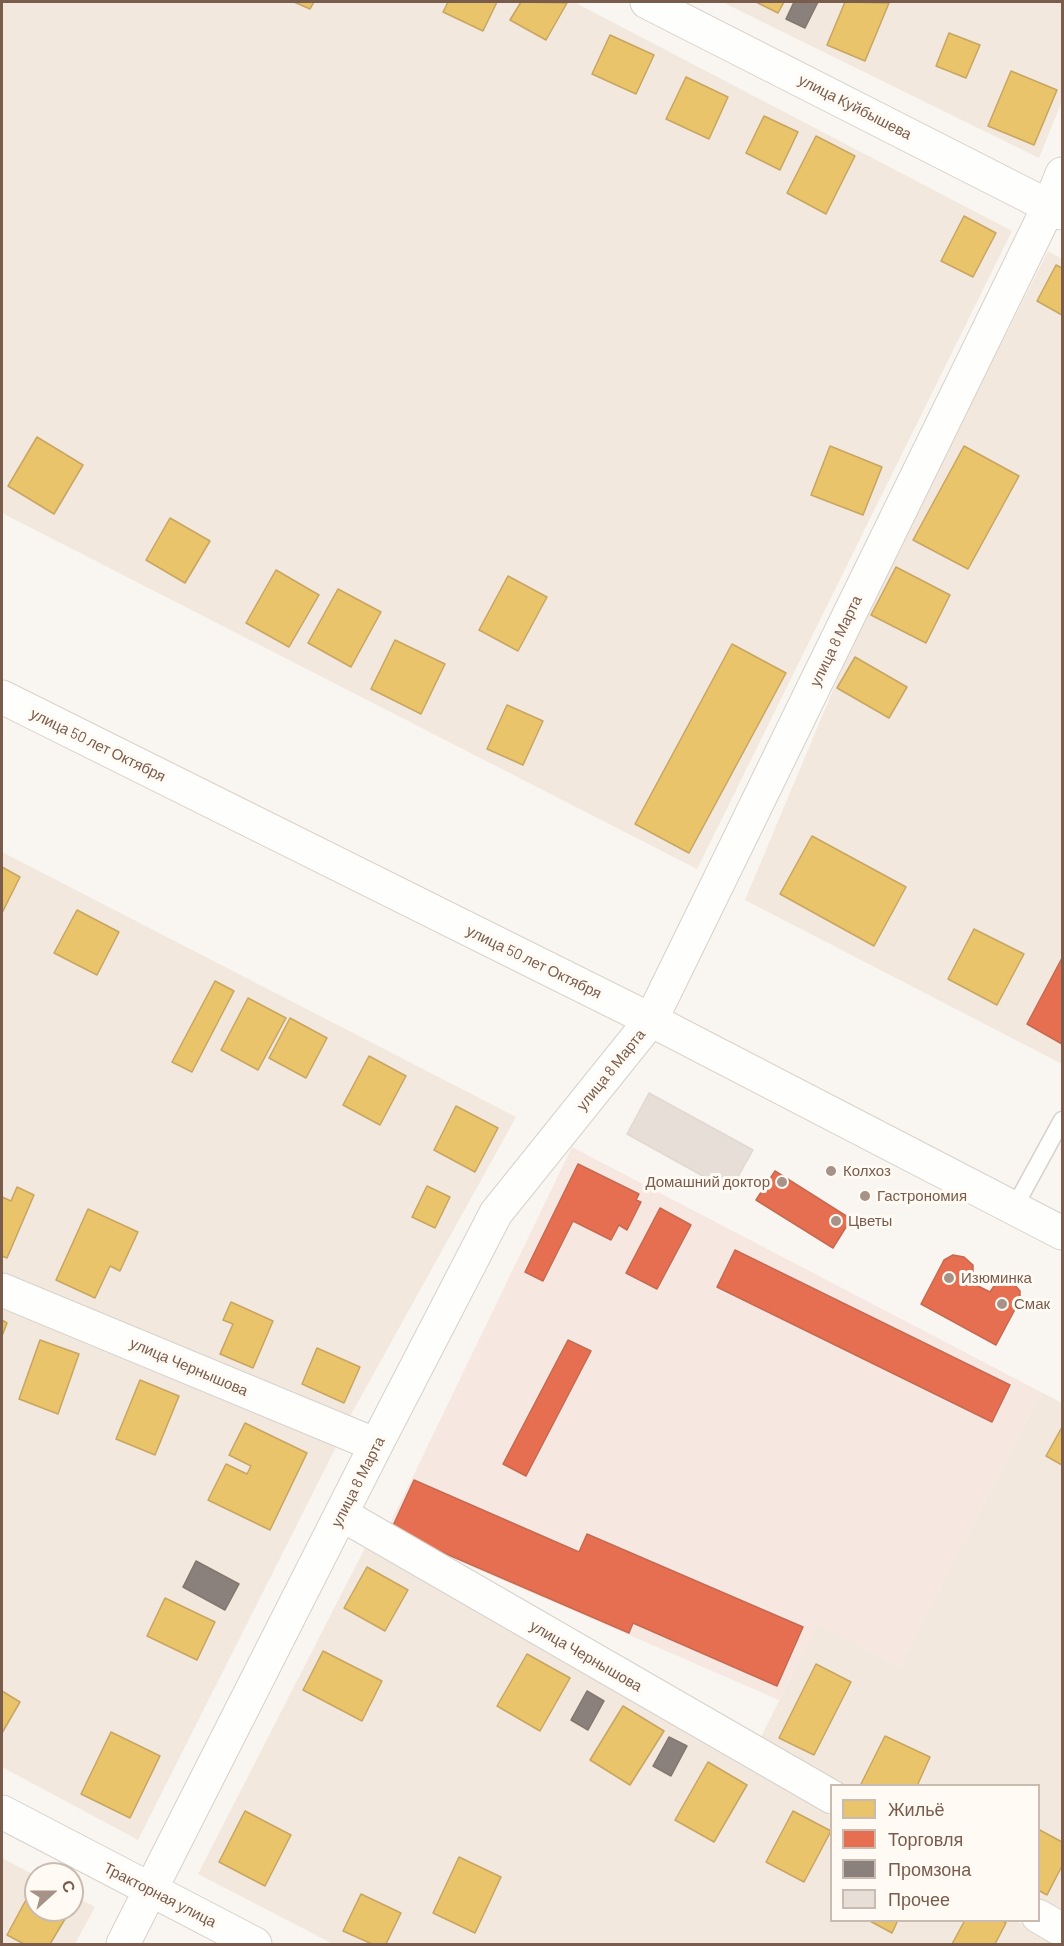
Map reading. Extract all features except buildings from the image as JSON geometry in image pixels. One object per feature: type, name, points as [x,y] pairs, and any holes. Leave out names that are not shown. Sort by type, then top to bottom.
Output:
[{"type":"street","name":"улица Куйбышева","points":[[647,2],[1056,210]]},
{"type":"street","name":"улица 8 Марта","points":[[123,1944],[496,1213],[651,1020],[1056,210],[1062,174]]},
{"type":"street","name":"улица 50 лет Октября","points":[[2,697],[651,1020],[1062,1233]]},
{"type":"street","name":"улица Чернышова","points":[[2,1290],[376,1445]]},
{"type":"street","name":"улица Чернышова","points":[[341,1514],[830,1796]]},
{"type":"street","name":"Тракторная улица","points":[[2,1812],[255,1944]]},
{"type":"street","points":[[1040,1918],[1062,1930]]},
{"type":"lane","points":[[1014,1208],[1062,1120]]},
{"type":"shaded area","points":[[2,2],[574,2],[1012,231],[697,869],[2,513]]},
{"type":"shaded area","points":[[722,2],[1062,2],[1062,101],[1039,158]]},
{"type":"shaded area","points":[[1048,251],[1062,259],[1062,1064],[745,900],[865,614]]},
{"type":"shaded area","points":[[2,852],[516,1117],[348,1420],[2,1273]]},
{"type":"shaded area","points":[[572,1147],[1041,1392],[899,1667],[818,1624],[779,1700],[387,1530]]},
{"type":"shaded area","points":[[2,1307],[336,1447],[138,1840],[2,1767]]},
{"type":"shaded area","points":[[1041,1392],[1062,1403],[1062,1915],[1040,1902],[1040,1784],[835,1784],[759,1741],[818,1623],[899,1667]]},
{"type":"shaded area","points":[[365,1548],[830,1815],[830,1922],[1018,1922],[1059,1944],[333,1944],[198,1874]]},
{"type":"shaded area","points":[[2,1858],[24,1870],[24,1922],[84,1922],[84,1901],[95,1907],[75,1944],[2,1944]]},
{"type":"place","name":"Колхоз","points":[[831,1171]]},
{"type":"place","name":"Домашний доктор","points":[[782,1182]]},
{"type":"place","name":"Гастрономия","points":[[865,1196]]},
{"type":"place","name":"Цветы","points":[[836,1221]]},
{"type":"place","name":"Изюминка","points":[[949,1278]]},
{"type":"place","name":"Смак","points":[[1002,1304]]}]
